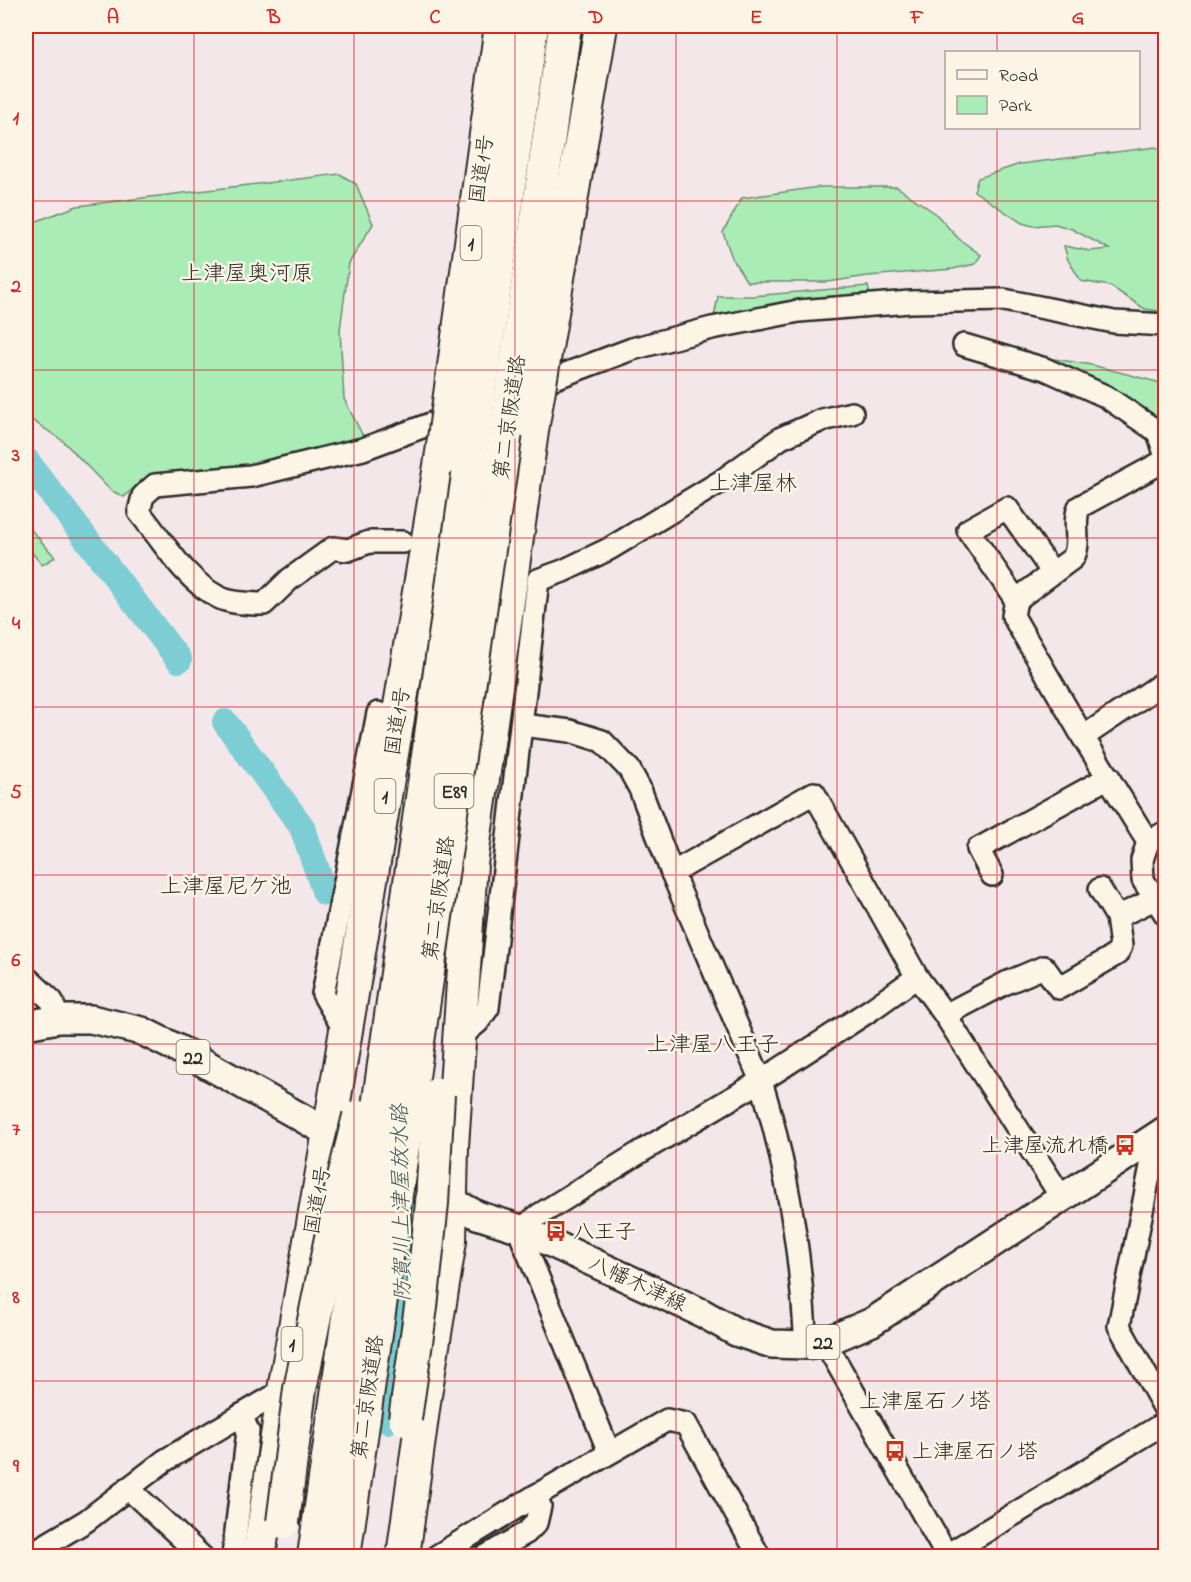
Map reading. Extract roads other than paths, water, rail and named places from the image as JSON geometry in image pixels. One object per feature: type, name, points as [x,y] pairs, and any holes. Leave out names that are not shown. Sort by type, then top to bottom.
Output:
[{"type":"highway","name":"国道1号","points":[[259,1557],[284,1390],[338,1137],[346,1033],[441,460],[501,26]]},
{"type":"highway","name":"第二京阪道路","points":[[314,1557],[532,26]]},
{"type":"highway","name":"第二京阪道路","points":[[344,1557],[443,858],[565,26]]},
{"type":"highway","points":[[403,1557],[425,1395],[450,1241],[444,1197],[452,1146],[471,864],[533,424],[601,26]]},
{"type":"highway","points":[[278,1557],[300,1389],[334,1221],[364,1100],[381,1016],[415,810],[432,735]]},
{"type":"highway","points":[[384,1557],[422,1307],[432,1203],[458,768]]},
{"type":"main road","name":"八幡木津線","points":[[26,1025],[58,1019],[91,1019],[142,1030],[477,1215],[521,1229],[702,1312],[736,1332],[772,1344],[815,1343],[872,1322],[1161,1133]]},
{"type":"street","points":[[403,542],[369,542],[348,550],[333,549],[290,579],[264,604],[254,604],[219,598],[192,578],[139,512],[143,496],[155,485],[251,476],[363,449],[632,349],[712,328],[799,311],[910,302],[1004,300],[1114,322],[1166,325]]},
{"type":"street","points":[[964,345],[1045,369],[1105,396],[1158,432],[1166,459],[1079,507],[1075,516],[1077,550],[1073,558],[1016,600],[1013,616],[1083,737],[1109,777],[1157,837],[1142,860],[1143,880],[1160,907],[1117,917]]},
{"type":"street","points":[[459,1038],[478,1022],[488,1008],[538,580],[609,549],[720,482],[781,438],[822,420],[852,413]]},
{"type":"street","points":[[1016,600],[968,530],[1007,508],[1053,573]]},
{"type":"street","points":[[1083,737],[1166,681]]},
{"type":"street","points":[[346,1033],[323,993],[378,713]]},
{"type":"street","points":[[522,724],[585,735],[602,741],[629,769],[640,789],[672,873],[762,1081],[792,1211],[803,1290],[815,1343],[946,1556],[1166,1422]]},
{"type":"street","points":[[992,875],[978,849],[1109,777]]},
{"type":"street","points":[[672,873],[814,793],[917,976],[945,1015],[1062,1198]]},
{"type":"street","points":[[945,1015],[1006,983],[1044,967],[1059,988],[1117,954],[1121,946],[1117,917],[1100,889]]},
{"type":"street","points":[[609,1452],[522,1238],[521,1229],[539,1215],[642,1151],[762,1081],[872,1009],[917,976]]},
{"type":"street","points":[[26,977],[52,1000],[58,1019]]},
{"type":"street","points":[[1161,1133],[1119,1326],[1164,1403]]},
{"type":"street","points":[[27,1557],[86,1521],[164,1461],[284,1390]]},
{"type":"street","points":[[232,1557],[248,1431],[242,1415]]},
{"type":"street","points":[[436,1557],[609,1452],[667,1420],[686,1424],[759,1557]]},
{"type":"street","points":[[128,1488],[201,1557]]},
{"type":"street","points":[[486,1557],[526,1533],[536,1522],[540,1506],[535,1496]]},
{"type":"waterway","name":"防賀川上津屋放水路","points":[[26,460],[179,660]]},
{"type":"waterway","name":"防賀川上津屋放水路","points":[[225,722],[302,827],[325,893]]},
{"type":"waterway","name":"防賀川上津屋放水路","points":[[388,1421],[405,1293],[404,1209]]},
{"type":"waterway","points":[[26,1544],[57,1526]]},
{"type":"place","name":"上津屋流れ橋","points":[[1125,1145]]},
{"type":"place","name":"八王子","points":[[556,1231]]},
{"type":"place","name":"上津屋石ノ塔","points":[[895,1451]]},
{"type":"district","name":"上津屋奥河原","points":[[247,272]]},
{"type":"district","name":"上津屋林","points":[[753,482]]},
{"type":"district","name":"上津屋尼ケ池","points":[[226,885]]},
{"type":"district","name":"上津屋八王子","points":[[713,1043]]},
{"type":"district","name":"上津屋石ノ塔","points":[[925,1400]]}]
